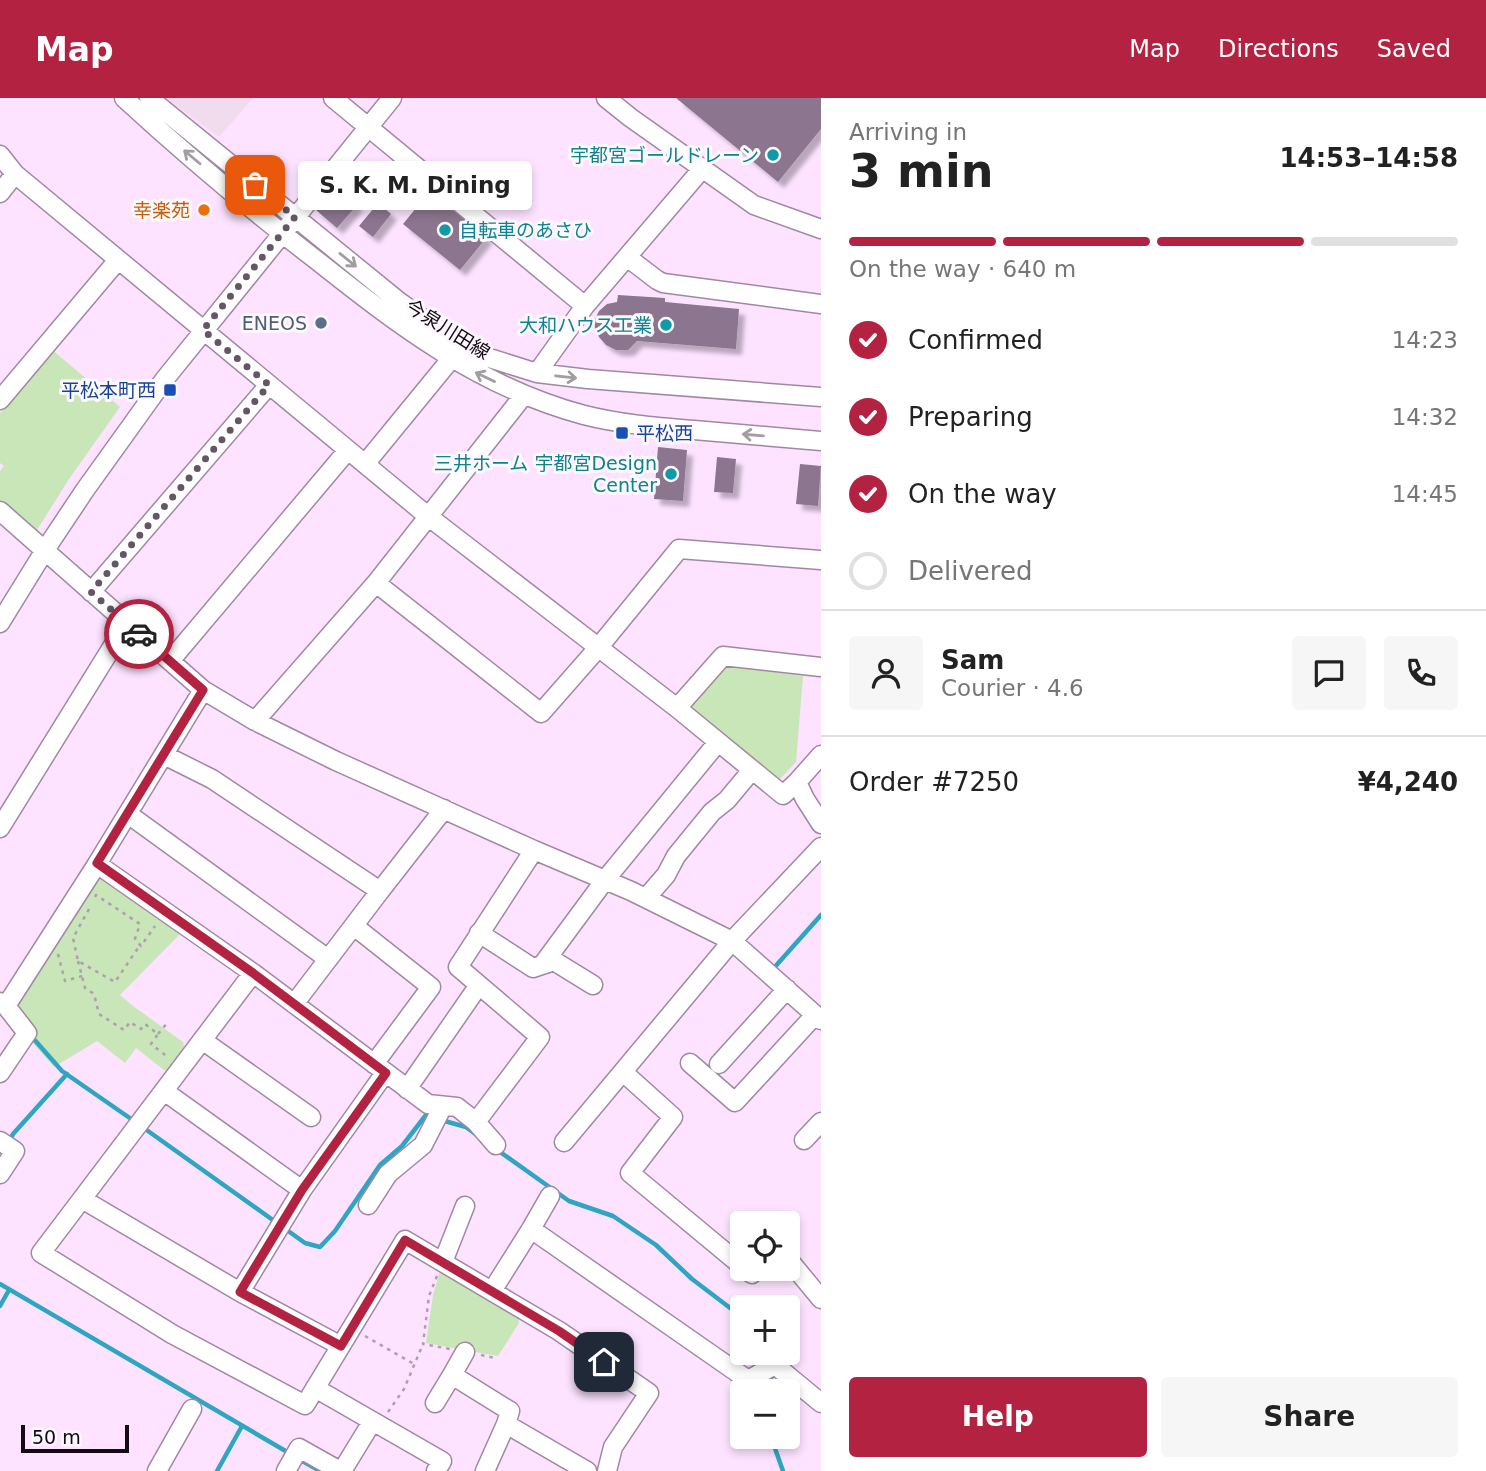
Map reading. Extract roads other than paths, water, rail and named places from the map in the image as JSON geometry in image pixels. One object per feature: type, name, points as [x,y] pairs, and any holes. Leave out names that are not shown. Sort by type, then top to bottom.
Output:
[{"type":"street","name":"今泉川田線","points":[[124,98],[281,233],[386,315],[452,359],[524,395],[586,416],[623,422],[821,441]]},
{"type":"street","name":"今泉川田線","points":[[149,98],[397,300],[454,341],[483,356],[537,373],[821,397]]},
{"type":"street","points":[[333,98],[585,306]]},
{"type":"street","points":[[0,623],[45,550],[123,434],[203,330],[392,98]]},
{"type":"street","points":[[606,98],[754,205],[821,229]]},
{"type":"street","points":[[0,155],[15,174],[429,517],[677,708],[783,795],[821,755]]},
{"type":"street","points":[[537,373],[585,306],[702,169]]},
{"type":"street","points":[[0,193],[15,174]]},
{"type":"street","points":[[627,257],[663,284],[821,304]]},
{"type":"street","points":[[0,400],[118,260]]},
{"type":"street","points":[[365,464],[452,359]]},
{"type":"street","points":[[91,592],[269,385]]},
{"type":"street","points":[[255,721],[376,583],[524,395]]},
{"type":"street","points":[[170,661],[348,450]]},
{"type":"street","points":[[0,511],[203,690],[255,721],[336,761],[646,898],[732,941],[818,1017],[735,1102],[690,1063]]},
{"type":"street","points":[[376,583],[541,713],[679,549],[821,560]]},
{"type":"street","points":[[0,828],[127,623]]},
{"type":"street","points":[[677,708],[723,656],[821,667]]},
{"type":"street","points":[[0,1073],[27,1033],[3,1004],[97,863],[203,690]]},
{"type":"street","points":[[543,964],[605,880],[718,742]]},
{"type":"street","points":[[164,755],[212,779],[380,891]]},
{"type":"street","points":[[646,898],[712,812],[727,800],[752,770]]},
{"type":"street","points":[[797,782],[821,824]]},
{"type":"street","points":[[294,1004],[444,808]]},
{"type":"street","points":[[128,814],[328,959]]},
{"type":"street","points":[[564,1142],[732,941],[821,847]]},
{"type":"street","points":[[477,1122],[540,1037],[458,967],[534,850]]},
{"type":"street","points":[[97,863],[253,973],[428,1104],[457,1107],[477,1122],[496,1145]]},
{"type":"street","points":[[240,1292],[431,987],[354,926]]},
{"type":"street","points":[[480,933],[533,968],[554,961],[593,985]]},
{"type":"street","points":[[253,973],[41,1253],[172,1334],[305,1405],[405,1240],[559,1331],[649,1393],[613,1447],[607,1471]]},
{"type":"street","points":[[407,1088],[479,985]]},
{"type":"street","points":[[719,1064],[787,989]]},
{"type":"street","points":[[202,1040],[311,1117]]},
{"type":"street","points":[[623,1072],[673,1117],[630,1173],[730,1255]]},
{"type":"street","points":[[163,1091],[302,1190]]},
{"type":"street","points":[[368,1205],[388,1174],[423,1145],[443,1105]]},
{"type":"street","points":[[804,1140],[821,1122]]},
{"type":"street","points":[[0,1140],[15,1151],[0,1174]]},
{"type":"street","points":[[492,1291],[550,1196]]},
{"type":"street","points":[[82,1199],[240,1292],[341,1346]]},
{"type":"street","points":[[443,1262],[465,1206]]},
{"type":"street","points":[[531,1229],[748,1380],[775,1366],[821,1403]]},
{"type":"street","points":[[800,1273],[821,1298]]},
{"type":"street","points":[[435,1403],[465,1352]]},
{"type":"street","points":[[452,1375],[510,1410],[485,1471]]},
{"type":"street","points":[[315,1388],[442,1461],[436,1471]]},
{"type":"street","points":[[157,1471],[192,1409]]},
{"type":"street","points":[[286,1471],[299,1448],[341,1471],[376,1424]]},
{"type":"street","points":[[506,1424],[587,1471]]},
{"type":"waterway","points":[[773,969],[821,915]]},
{"type":"waterway","points":[[32,1037],[62,1071],[134,1121]]},
{"type":"waterway","points":[[9,1142],[13,1134],[67,1074]]},
{"type":"waterway","points":[[284,1228],[305,1243],[320,1247],[335,1231],[380,1165],[402,1146],[426,1115],[433,1117]]},
{"type":"waterway","points":[[441,1120],[466,1127],[478,1136]]},
{"type":"waterway","points":[[141,1126],[277,1223]]},
{"type":"waterway","points":[[496,1149],[569,1201],[613,1216],[656,1245],[692,1279],[730,1308]]},
{"type":"waterway","points":[[0,1284],[289,1453]]},
{"type":"waterway","points":[[0,1306],[9,1290]]},
{"type":"waterway","points":[[217,1471],[242,1426]]},
{"type":"waterway","points":[[775,1449],[783,1471]]},
{"type":"waterway","points":[[297,1458],[320,1471]]},
{"type":"place","name":"宇都宮ゴールドレーン","points":[[773,155]]},
{"type":"place","name":"S. K. M. Dining","points":[[255,185]]},
{"type":"place","name":"幸楽苑","points":[[204,210]]},
{"type":"place","name":"自転車のあさひ","points":[[445,230]]},
{"type":"place","name":"ENEOS","points":[[321,323]]},
{"type":"place","name":"大和ハウス工業","points":[[666,325]]},
{"type":"place","name":"平松本町西","points":[[170,390]]},
{"type":"place","name":"平松西","points":[[622,433]]},
{"type":"place","name":"三井ホーム 宇都宮Design Center","points":[[671,474]]}]
